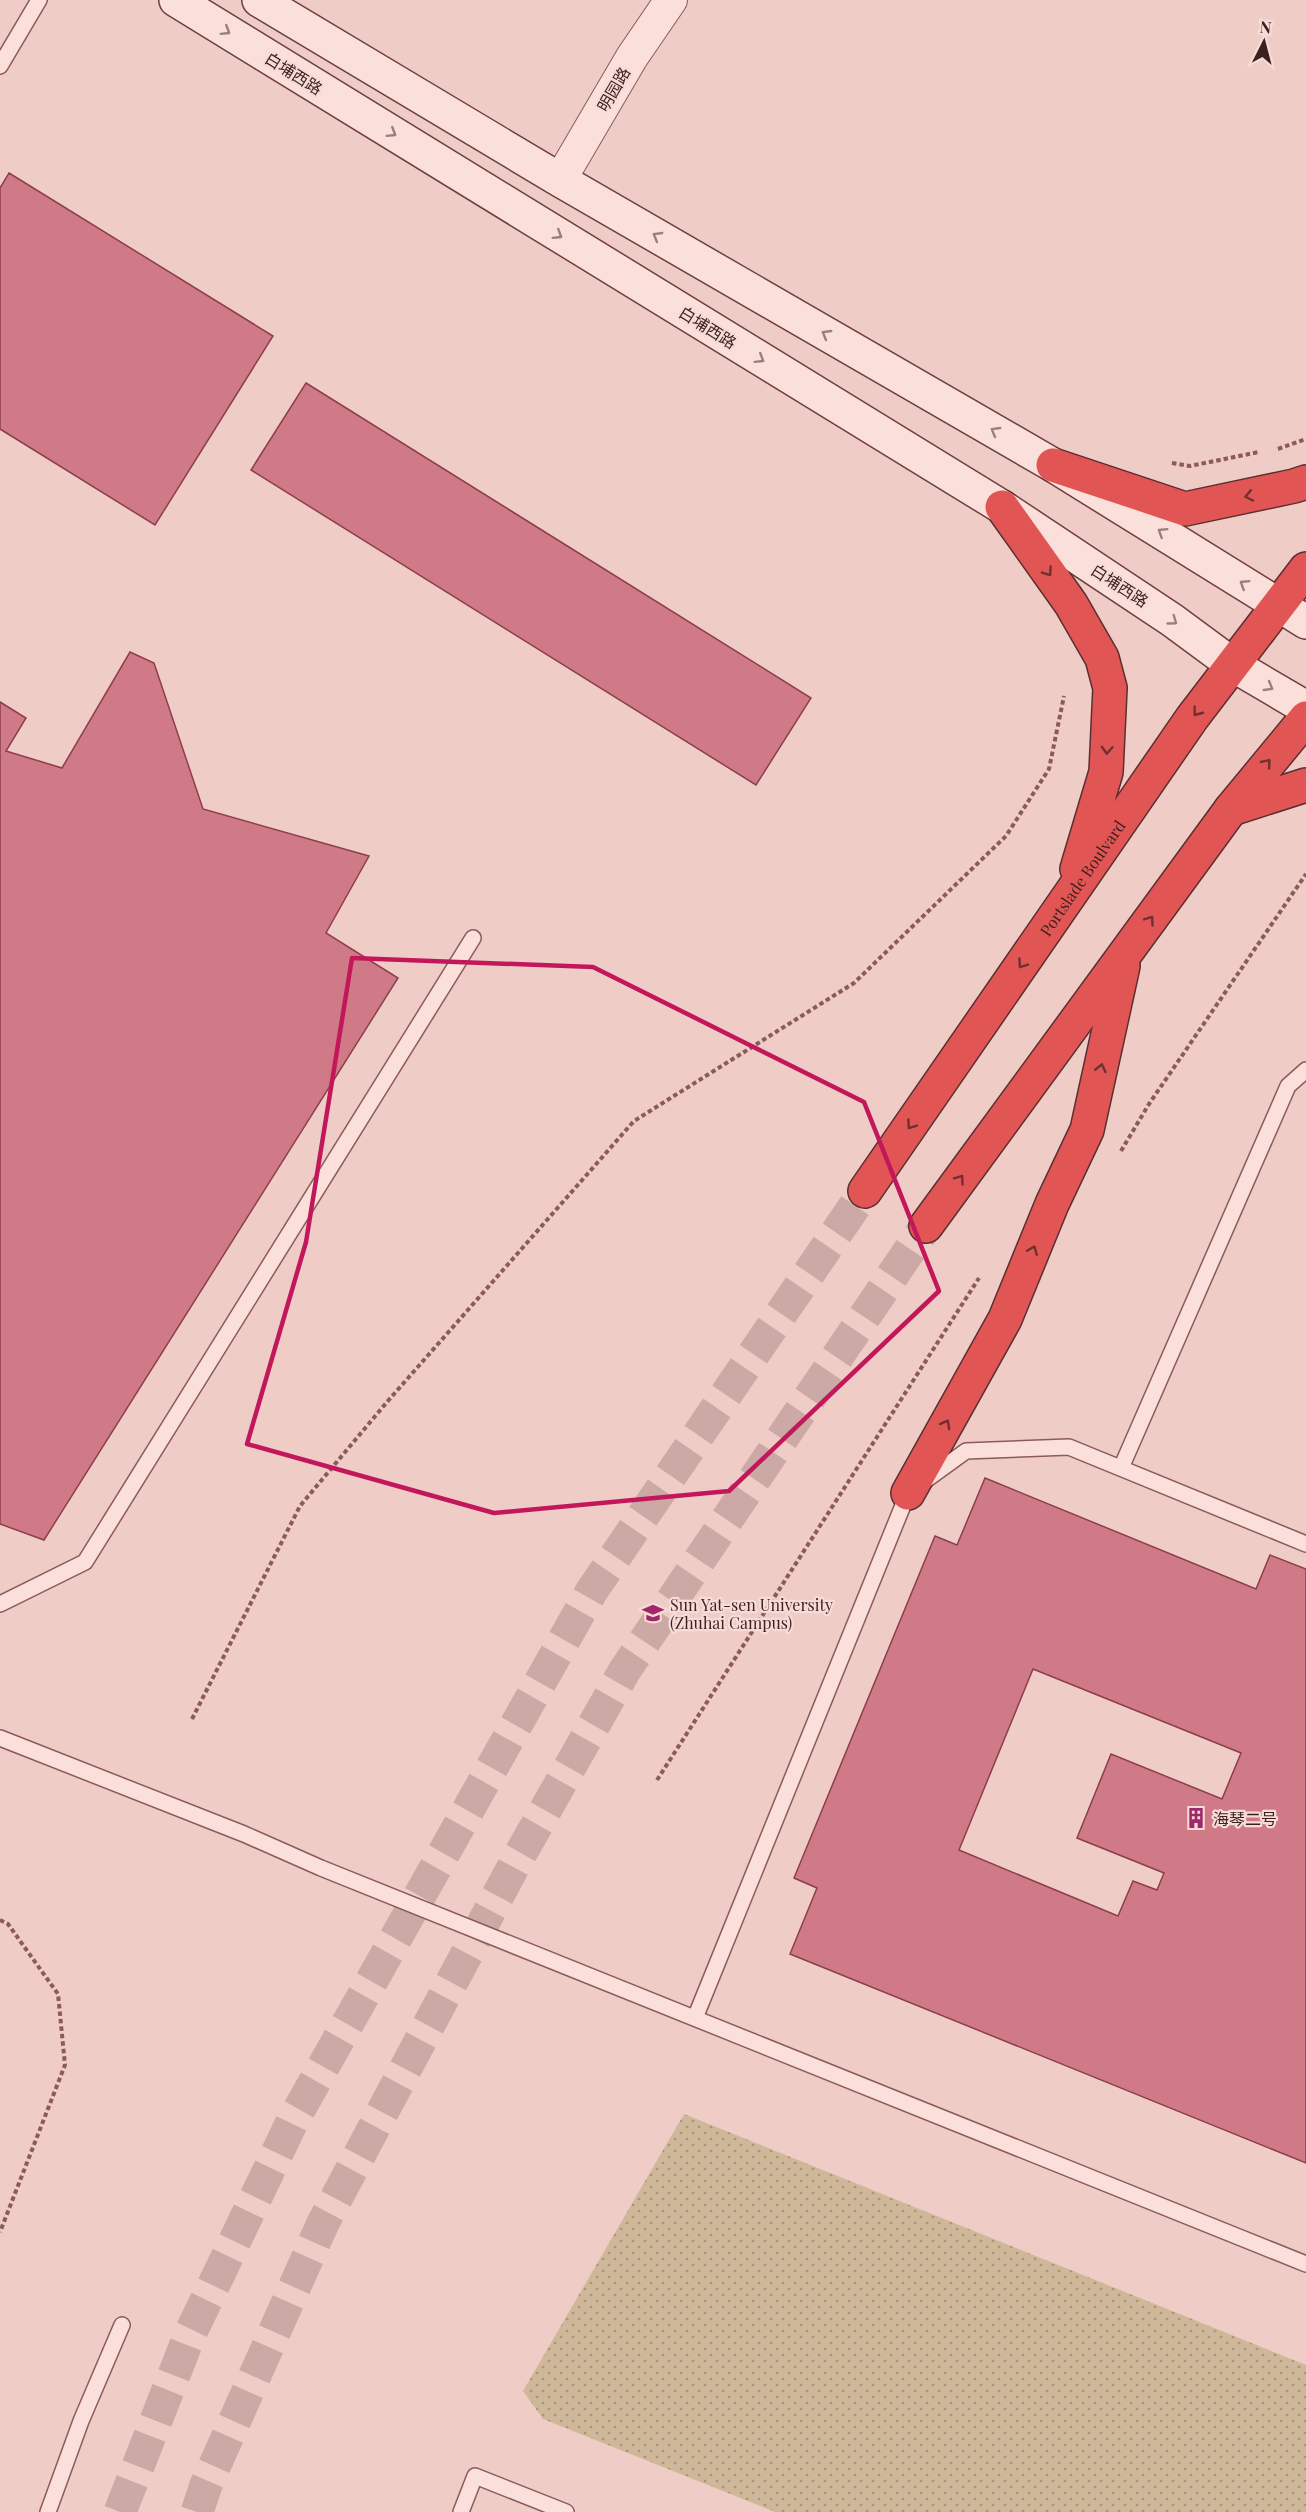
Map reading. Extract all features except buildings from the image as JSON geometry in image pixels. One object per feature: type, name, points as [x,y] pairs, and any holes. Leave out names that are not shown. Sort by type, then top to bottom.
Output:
[{"type":"highway","points":[[1053,465],[1185,510],[1306,482]]},
{"type":"highway","points":[[1002,507],[1071,604],[1102,658],[1110,688],[1106,772],[1068,900]]},
{"type":"highway","name":"Portslade Boulvard","points":[[865,1191],[1192,718],[1306,569]]},
{"type":"highway","points":[[926,1226],[1231,809],[1306,718]]},
{"type":"highway","points":[[1231,809],[1306,785]]},
{"type":"highway","points":[[908,1494],[1005,1319],[1052,1204],[1087,1130],[1126,952]]},
{"type":"main road","name":"白埔西路","points":[[176,0],[1002,507],[1173,620],[1233,665],[1306,708]]},
{"type":"main road","points":[[259,0],[560,180],[1053,465],[1306,622]]},
{"type":"street","name":"明园路","points":[[560,180],[632,57],[671,0]]},
{"type":"lane","points":[[0,66],[39,0]]},
{"type":"lane","points":[[0,1604],[85,1562],[474,938]]},
{"type":"lane","points":[[1121,1468],[1288,1086],[1306,1070]]},
{"type":"lane","points":[[695,2018],[908,1494],[966,1451],[1069,1447],[1306,1544]]},
{"type":"lane","points":[[0,1738],[244,1834],[321,1868],[1306,2264]]},
{"type":"lane","points":[[48,2512],[81,2421],[122,2325]]},
{"type":"lane","points":[[461,2512],[475,2476],[566,2512]]},
{"type":"path","points":[[1168,462],[1190,466],[1278,449],[1306,439]]},
{"type":"path","points":[[192,1719],[300,1506],[387,1402],[634,1121],[854,983],[1006,836],[1049,769],[1064,696]]},
{"type":"path","points":[[0,1920],[8,1924],[58,1994],[65,2065],[0,2232]]},
{"type":"highlighted area","points":[[352,958],[593,967],[864,1102],[939,1291],[729,1491],[494,1513],[247,1444],[306,1242]]},
{"type":"shaded area","points":[[684,2114],[1306,2365],[1306,2512],[775,2512],[543,2419],[523,2391]]},
{"type":"tunnel","points":[[120,2512],[190,2334],[292,2122],[591,1592],[865,1191]]},
{"type":"tunnel","points":[[197,2512],[206,2485],[323,2223],[518,1858],[625,1670],[926,1226]]},
{"type":"place","name":"Sun Yat-sen University (Zhuhai Campus)","points":[[653,1613]]},
{"type":"place","name":"海琴二号","points":[[1196,1818]]}]
